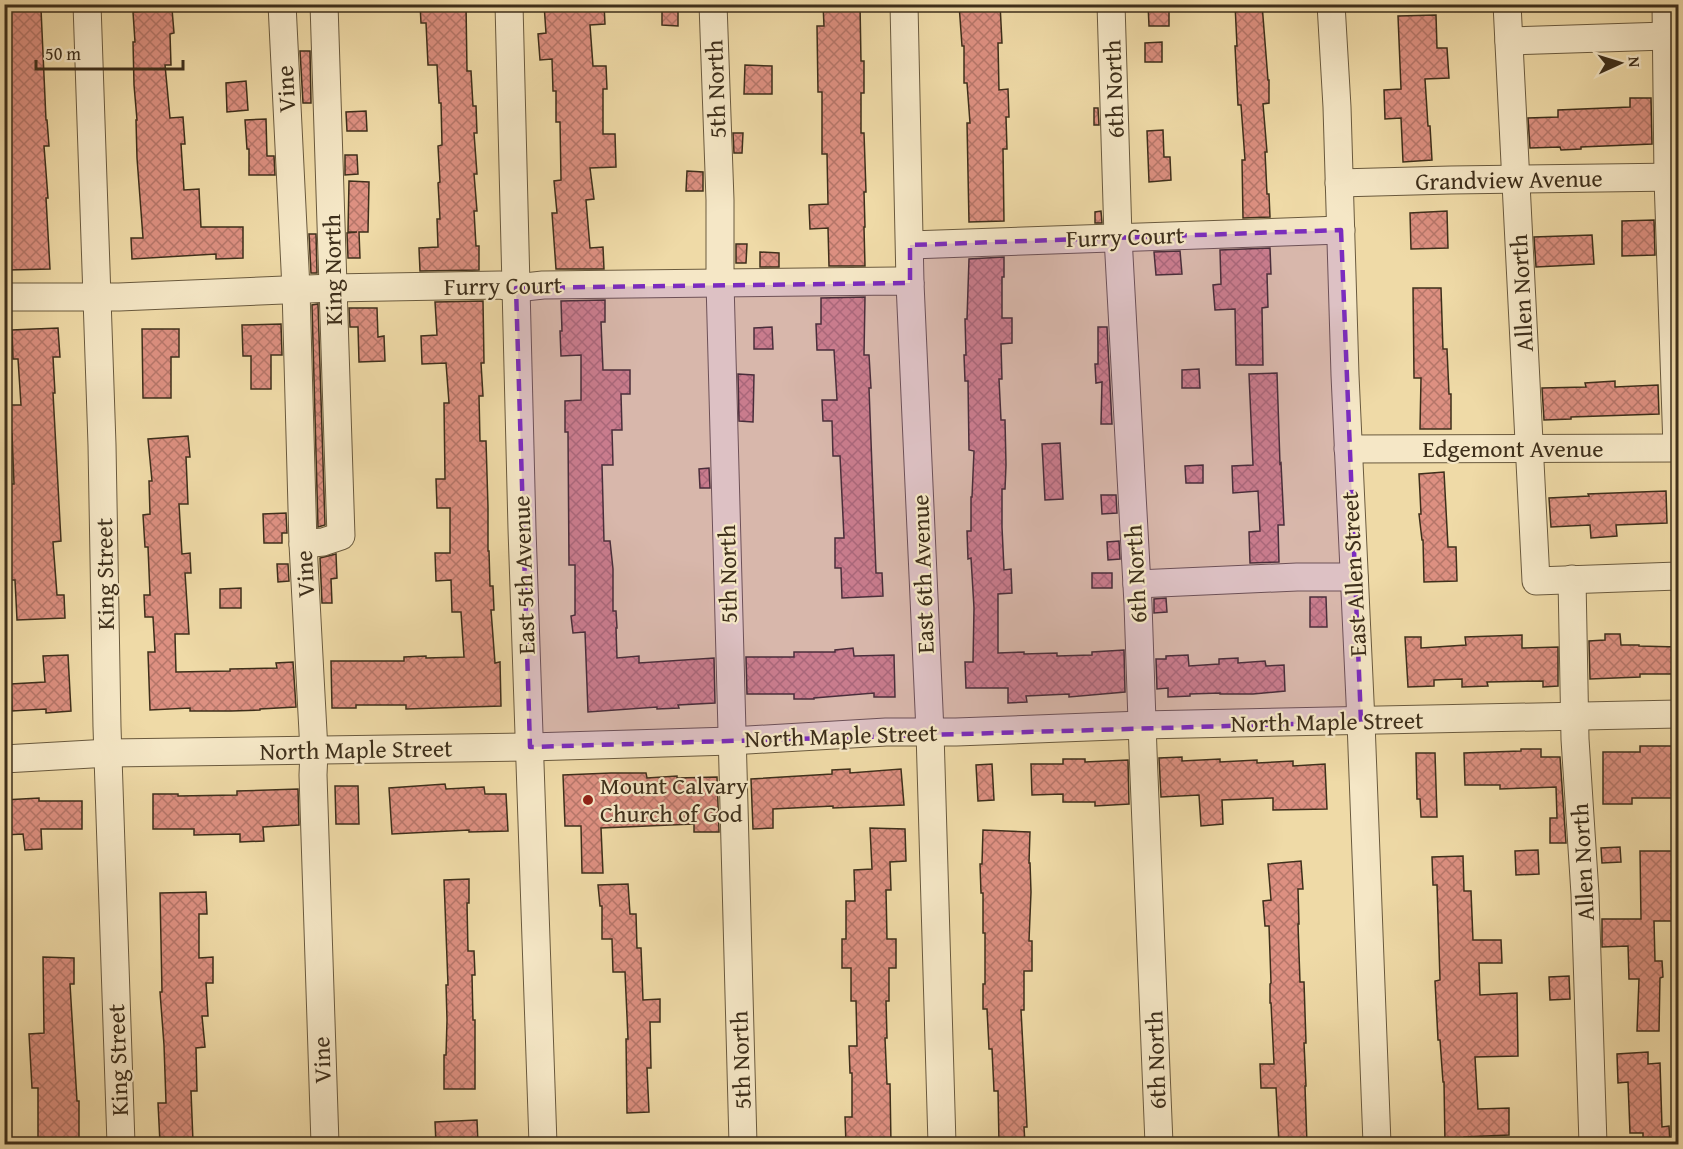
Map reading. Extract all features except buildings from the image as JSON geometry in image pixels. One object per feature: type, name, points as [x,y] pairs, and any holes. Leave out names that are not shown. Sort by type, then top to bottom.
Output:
[{"type":"street","name":"King Street","points":[[87,4],[102,445],[107,727],[121,1144]]},
{"type":"street","name":"Vine","points":[[282,4],[296,289],[303,544],[314,751],[313,787],[325,1144]]},
{"type":"street","name":"King North","points":[[303,544],[323,542],[341,536],[324,4]]},
{"type":"street","name":"East 5th Avenue","points":[[509,4],[522,530],[543,1144]]},
{"type":"street","name":"5th North","points":[[713,4],[720,200],[731,741],[743,1144]]},
{"type":"street","name":"East 6th Avenue","points":[[904,4],[910,283],[930,732],[942,1144]]},
{"type":"street","name":"6th North","points":[[1111,4],[1118,237],[1137,584],[1159,1144]]},
{"type":"street","name":"East Allen Street","points":[[1331,4],[1377,1144]]},
{"type":"street","name":"Allen North","points":[[1507,4],[1536,581],[1572,579],[1575,717],[1585,894],[1593,1144]]},
{"type":"street","points":[[1666,4],[1673,177],[1678,448]]},
{"type":"street","points":[[1509,41],[1666,36]]},
{"type":"street","name":"Grandview Avenue","points":[[1339,183],[1673,177]]},
{"type":"street","name":"Furry Court","points":[[910,245],[1341,230]]},
{"type":"street","name":"Furry Court","points":[[4,297],[96,297],[296,289],[500,285],[516,288],[543,285],[720,282],[896,281],[910,283]]},
{"type":"street","name":"Edgemont Avenue","points":[[1348,449],[1678,448]]},
{"type":"street","points":[[1572,579],[1678,576]]},
{"type":"street","points":[[1137,584],[1354,577]]},
{"type":"street","name":"North Maple Street","points":[[4,759],[109,753],[530,747],[731,741],[886,732],[1678,714]]},
{"type":"highlighted area","points":[[1341,230],[1361,722],[530,747],[516,288],[910,283],[910,245]]},
{"type":"place","name":"Mount Calvary Church of God","points":[[588,800]]}]
